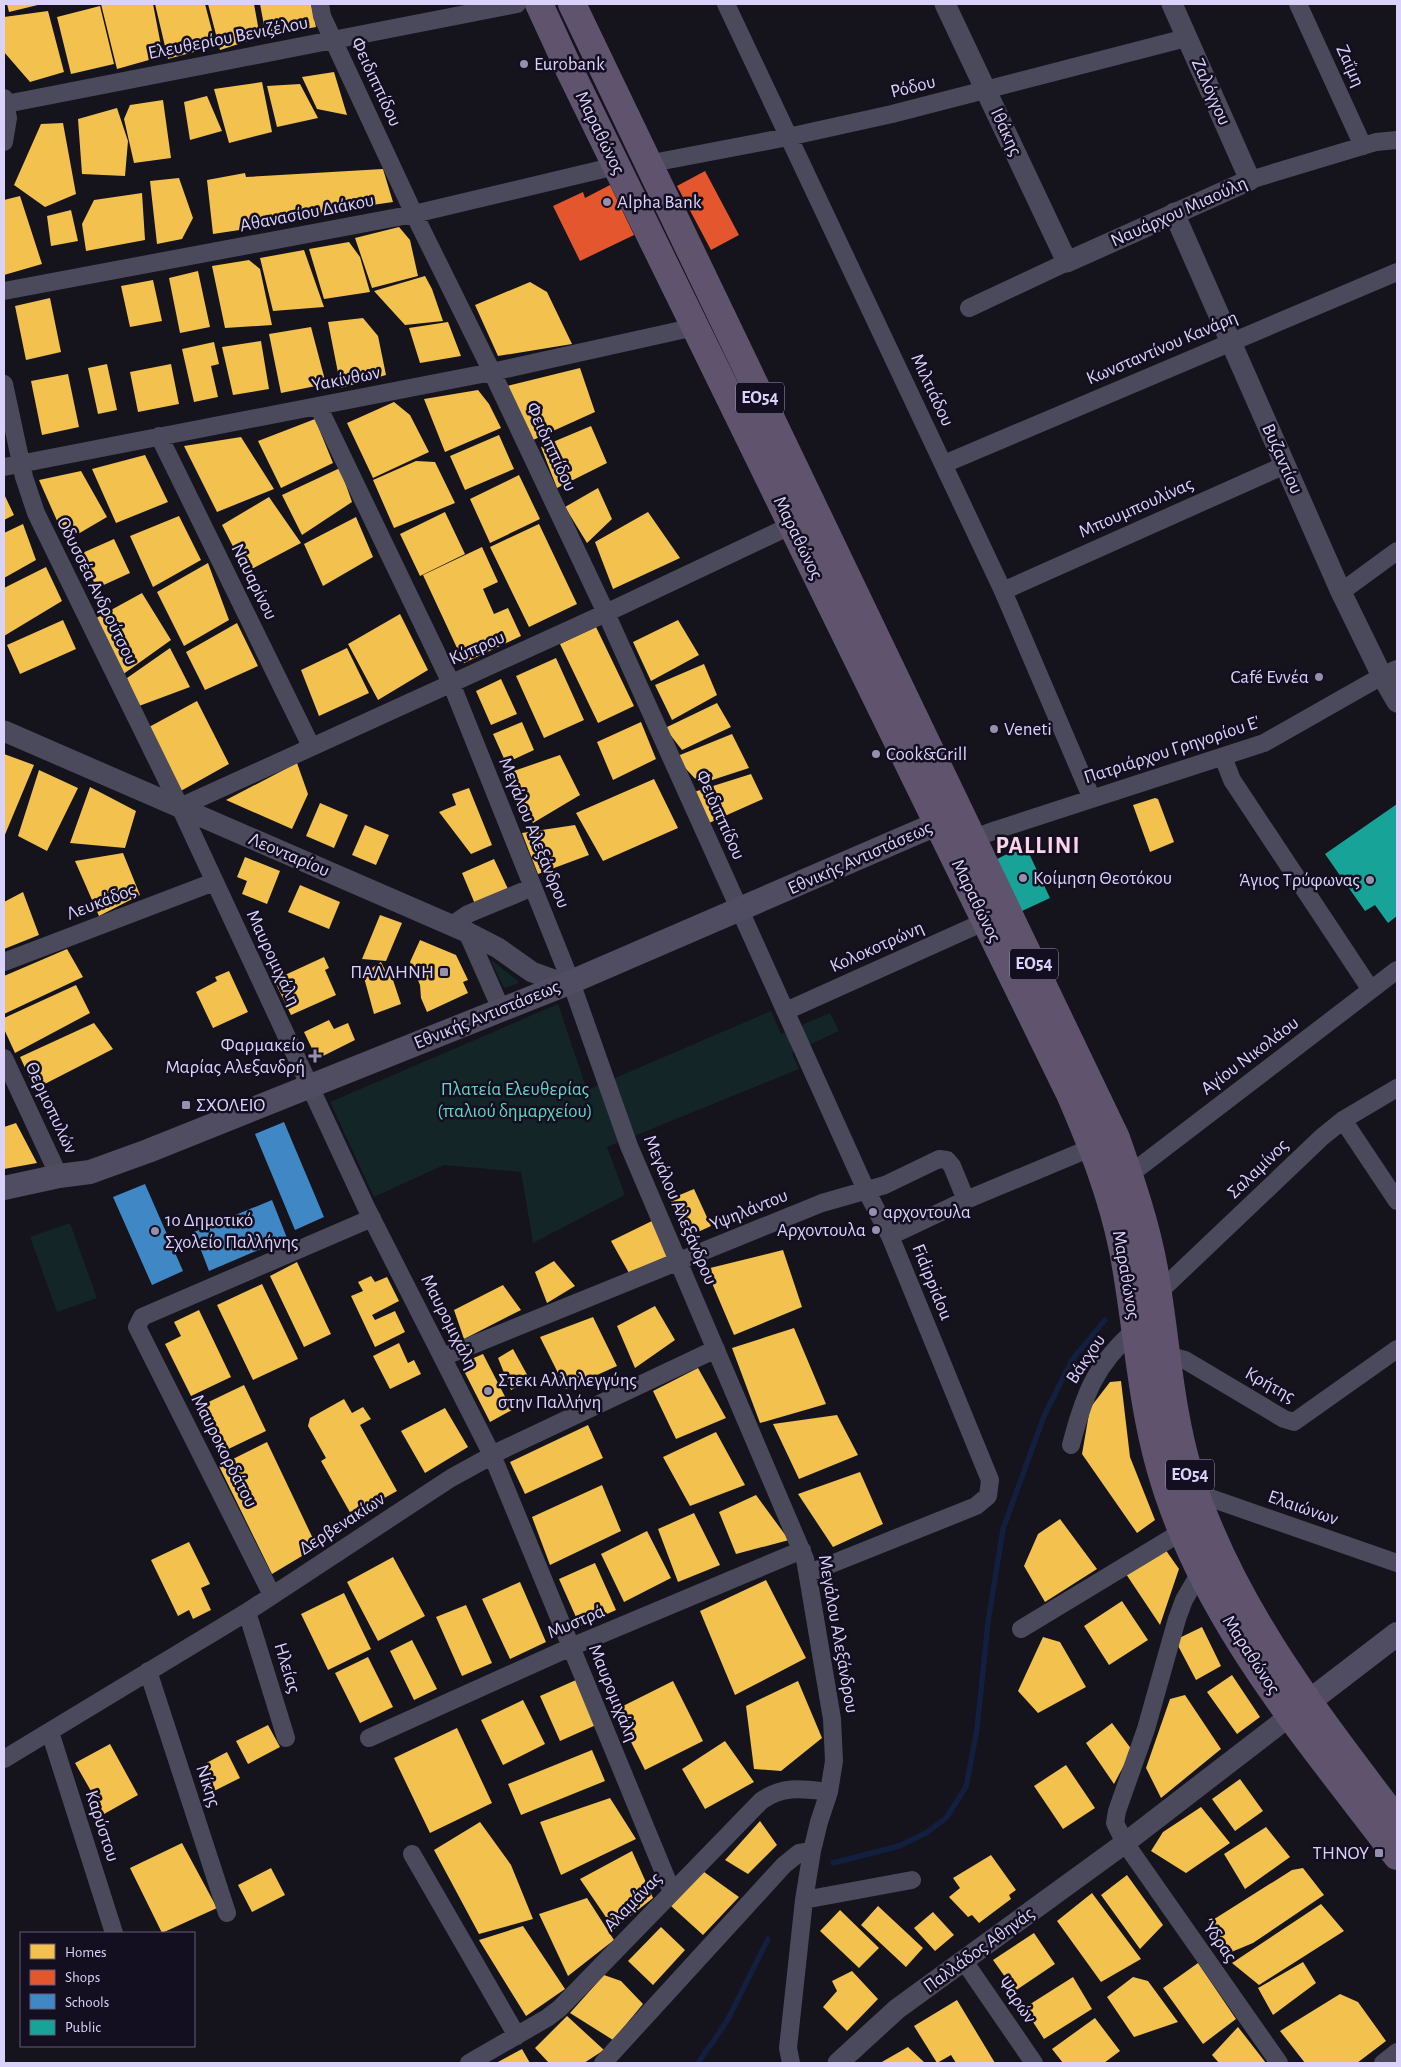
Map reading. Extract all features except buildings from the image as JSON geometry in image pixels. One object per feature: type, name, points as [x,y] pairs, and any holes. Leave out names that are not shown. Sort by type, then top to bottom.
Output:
[{"type":"main road","name":"Μαραθώνος","points":[[540,4],[565,61],[792,525],[950,819]]},
{"type":"main road","name":"Μαραθώνος","points":[[572,4],[961,843],[1106,1115],[1129,1175],[1150,1249],[1181,1438],[1196,1493],[1213,1536],[1244,1599],[1273,1649],[1300,1708],[1397,1856]]},
{"type":"main road","name":"Εθνικής Αντιστάσεως","points":[[4,1188],[59,1176],[90,1172],[148,1151],[571,982],[950,819]]},
{"type":"main road","name":"Μαραθώνος","points":[[961,843],[986,921],[1070,1094],[1093,1147],[1108,1189],[1119,1232],[1154,1447],[1165,1486],[1183,1531],[1201,1571],[1238,1638],[1397,1821]]},
{"type":"main road","points":[[1300,1708],[1397,1634]]},
{"type":"street","name":"Φειδιππίδου","points":[[320,4],[322,16],[414,214],[492,372],[606,613],[739,910]]},
{"type":"street","name":"Ελευθερίου Βενιζέλου","points":[[5,101],[516,4]]},
{"type":"street","name":"Μιλτιάδου","points":[[726,4],[1004,591],[1092,799]]},
{"type":"street","name":"Ιθάκης","points":[[945,4],[1067,262]]},
{"type":"street","name":"Ζαλόγγου","points":[[1172,4],[1250,180]]},
{"type":"street","name":"Ζαΐμη","points":[[1298,4],[1363,146]]},
{"type":"street","name":"Ρόδου","points":[[647,164],[788,137],[892,114],[1186,38]]},
{"type":"street","points":[[4,142],[8,118],[5,101]]},
{"type":"street","name":"Ναυάρχου Μιαούλη","points":[[969,308],[1250,180],[1363,146],[1397,140]]},
{"type":"street","name":"Αθανασίου Διάκου","points":[[4,291],[414,214],[616,166]]},
{"type":"street","name":"Βυζαντίου","points":[[1174,213],[1341,592],[1389,672],[1397,702]]},
{"type":"street","name":"Κωνσταντίνου Κανάρη","points":[[944,464],[1397,272]]},
{"type":"street","name":"Υακίνθων","points":[[12,466],[492,372],[695,326]]},
{"type":"street","name":"Οδυσσέα Ανδρούτσου","points":[[4,384],[12,466],[180,807]]},
{"type":"street","name":"Μεγάλου Αλεξάνδρου","points":[[318,406],[451,683],[571,982],[629,1146],[802,1550],[809,1573],[833,1733],[834,1761],[829,1792],[812,1851],[804,1900],[788,2048],[791,2063]]},
{"type":"street","name":"Ναυαρίνου","points":[[159,436],[311,746]]},
{"type":"street","name":"Μπουμπουλίνας","points":[[1004,591],[1285,465]]},
{"type":"street","name":"Κύπρου","points":[[180,807],[606,613],[792,525]]},
{"type":"street","points":[[1341,592],[1397,551]]},
{"type":"street","name":"Πατριάρχου Γρηγορίου Ε'","points":[[961,843],[1248,749],[1280,735],[1389,672]]},
{"type":"street","name":"Λεονταρίου","points":[[4,730],[459,928],[498,948],[532,972],[554,980],[571,982]]},
{"type":"street","points":[[1223,757],[1232,780],[1371,990]]},
{"type":"street","points":[[152,795],[161,788],[165,777]]},
{"type":"street","name":"Μαυρομιχάλη","points":[[180,807],[372,1218],[492,1455],[672,1892]]},
{"type":"street","name":"Λευκάδος","points":[[4,962],[214,882]]},
{"type":"street","points":[[501,1009],[459,928],[468,914],[533,887]]},
{"type":"street","name":"Fidippidou","points":[[739,910],[866,1190],[890,1236],[990,1480],[988,1496],[976,1506],[809,1573]]},
{"type":"street","name":"Κολοκοτρώνη","points":[[786,1011],[986,921]]},
{"type":"street","name":"Αγίου Νικολάου","points":[[1129,1175],[1397,970]]},
{"type":"street","name":"Θερμοπυλών","points":[[4,1058],[59,1176]]},
{"type":"street","name":"Σαλαμίνος","points":[[1158,1293],[1322,1137],[1343,1120],[1397,1088]]},
{"type":"street","points":[[1343,1120],[1397,1201]]},
{"type":"street","points":[[890,1236],[966,1200],[1093,1147]]},
{"type":"street","name":"Υψηλάντου","points":[[443,1357],[822,1203],[885,1185],[939,1160],[947,1160],[952,1166],[966,1200]]},
{"type":"street","name":"Μαυροκορδάτου","points":[[272,1595],[137,1327],[142,1317],[372,1218]]},
{"type":"street","name":"Βάκχου","points":[[1071,1445],[1080,1408],[1092,1381],[1109,1356],[1135,1330]]},
{"type":"street","name":"Δερβενακίων","points":[[4,1759],[247,1612],[451,1478],[492,1455],[716,1349]]},
{"type":"street","name":"Κρήτης","points":[[1166,1355],[1185,1360],[1284,1419],[1294,1422],[1397,1349]]},
{"type":"street","name":"Ελαιώνων","points":[[1196,1493],[1397,1563]]},
{"type":"street","points":[[1021,1630],[1183,1531]]},
{"type":"street","name":"Μυστρά","points":[[369,1738],[571,1647],[802,1550]]},
{"type":"street","points":[[1125,1843],[1116,1823],[1117,1811],[1146,1729],[1177,1618],[1184,1600],[1201,1571]]},
{"type":"street","name":"Ηλείας","points":[[247,1612],[286,1738]]},
{"type":"street","name":"Νίκης","points":[[148,1671],[228,1914]]},
{"type":"street","name":"Παλλάδος Αθηνάς","points":[[838,2063],[890,2014],[1125,1843],[1300,1708]]},
{"type":"street","name":"Καρύστου","points":[[50,1732],[114,1932]]},
{"type":"street","name":"Αλαμάνας","points":[[468,2063],[517,2036],[559,2008],[768,1796],[791,1788],[829,1792]]},
{"type":"street","name":"Ύδρας","points":[[1125,1843],[1279,2063]]},
{"type":"street","points":[[603,2063],[784,1865],[799,1853],[812,1851]]},
{"type":"street","points":[[412,1854],[517,2036]]},
{"type":"street","points":[[804,1900],[912,1880]]},
{"type":"street","name":"Ψαρών","points":[[964,1961],[1034,2063]]},
{"type":"street","points":[[1382,2063],[1397,2052]]},
{"type":"green space","points":[[490,959],[517,980],[519,983],[505,988]]},
{"type":"green space","name":"Πλατεία Ελευθερίας (παλιού δημαρχείου)","points":[[558,1004],[587,1090],[771,1011],[781,1034],[830,1013],[839,1031],[792,1053],[799,1069],[607,1147],[625,1195],[533,1243],[521,1172],[444,1165],[374,1197],[330,1102]]},
{"type":"green space","points":[[70,1223],[97,1298],[57,1312],[30,1237]]},
{"type":"waterway","points":[[833,1863],[899,1846],[926,1833],[946,1818],[966,1787],[977,1729],[988,1622],[1003,1529],[1044,1416],[1072,1360],[1105,1320]]},
{"type":"waterway","points":[[698,2063],[727,2021],[768,1939]]},
{"type":"place","name":"Eurobank","points":[[524,64]]},
{"type":"place","name":"Alpha Bank","points":[[607,202]]},
{"type":"place","name":"Café Εννέα","points":[[1319,677]]},
{"type":"place","name":"Veneti","points":[[994,729]]},
{"type":"place","name":"Cook&Grill","points":[[876,754]]},
{"type":"place","name":"Κοίμηση Θεοτόκου","points":[[1023,878]]},
{"type":"place","name":"Άγιος Τρύφωνας","points":[[1370,880]]},
{"type":"place","name":"ΠΑΛΛΗΝΗ","points":[[444,972]]},
{"type":"place","name":"Φαρμακείο Μαρίας Αλεξανδρή","points":[[315,1056]]},
{"type":"place","name":"ΣΧΟΛΕΙΟ","points":[[186,1105]]},
{"type":"place","name":"αρχοντουλα","points":[[873,1212]]},
{"type":"place","name":"Αρχοντουλα","points":[[876,1230]]},
{"type":"place","name":"1ο Δημοτικό Σχολείο Παλλήνης","points":[[155,1231]]},
{"type":"place","name":"Στεκι Αλληλεγγύης στην Παλλήνη","points":[[488,1391]]},
{"type":"place","name":"ΤΗΝΟΥ","points":[[1379,1853]]},
{"type":"district","name":"PALLINI","points":[[1038,846]]}]
